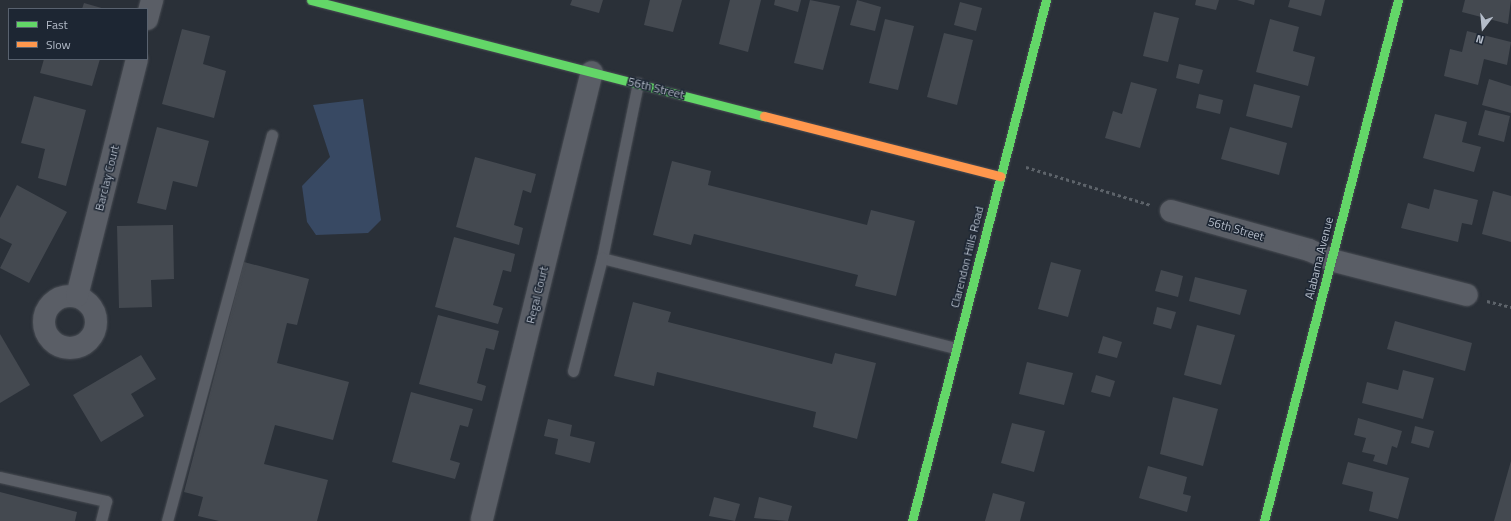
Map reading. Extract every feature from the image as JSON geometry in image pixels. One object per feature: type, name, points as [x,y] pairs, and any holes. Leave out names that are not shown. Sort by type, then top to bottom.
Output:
[{"type":"street","points":[[148,15],[152,0]]},
{"type":"street","name":"56th Street","points":[[311,0],[1000,176]]},
{"type":"street","name":"Clarendon Hills Road","points":[[912,521],[1046,0]]},
{"type":"street","name":"Alabama Avenue","points":[[1264,521],[1398,0]]},
{"type":"street","name":"Barclay Court","points":[[77,296],[137,60]]},
{"type":"street","name":"Regal Court","points":[[482,519],[592,72]]},
{"type":"street","name":"56th Street","points":[[1171,211],[1309,250],[1331,260],[1467,295]]},
{"type":"lane","points":[[573,370],[602,258],[638,84]]},
{"type":"lane","points":[[167,521],[272,135]]},
{"type":"lane","points":[[602,258],[956,348]]},
{"type":"lane","points":[[0,477],[106,501],[101,521]]},
{"type":"path","points":[[1004,160],[1171,211]]},
{"type":"water","points":[[363,99],[381,220],[368,233],[316,235],[307,222],[302,186],[330,157],[313,105]]},
{"type":"building","points":[[572,0],[603,0],[599,13],[570,5]]},
{"type":"building","points":[[650,0],[682,0],[673,32],[644,25]]},
{"type":"building","points":[[730,0],[761,0],[748,52],[719,44]]},
{"type":"building","points":[[775,0],[801,0],[798,12],[774,5]]},
{"type":"building","points":[[810,0],[840,6],[823,70],[794,63]]},
{"type":"building","points":[[857,0],[881,7],[875,31],[850,25]]},
{"type":"building","points":[[1196,0],[1219,0],[1216,10],[1195,5]]},
{"type":"building","points":[[1237,0],[1255,0],[1254,5]]},
{"type":"building","points":[[1290,0],[1325,0],[1321,16],[1288,7]]},
{"type":"building","points":[[1465,0],[1511,0],[1508,24],[1462,12]]},
{"type":"building","points":[[960,2],[982,8],[976,31],[954,25]]},
{"type":"building","points":[[84,3],[102,8],[82,8]]},
{"type":"building","points":[[1154,12],[1179,18],[1168,62],[1143,56]]},
{"type":"building","points":[[885,19],[914,26],[898,90],[869,83]]},
{"type":"building","points":[[1270,19],[1299,27],[1293,51],[1315,57],[1308,86],[1256,72]]},
{"type":"building","points":[[182,29],[210,36],[203,64],[226,71],[214,118],[162,104]]},
{"type":"building","points":[[1467,31],[1511,42],[1507,65],[1484,59],[1478,85],[1444,76],[1450,49],[1462,52]]},
{"type":"building","points":[[944,33],[973,40],[957,105],[927,97]]},
{"type":"building","points":[[44,60],[100,60],[92,86],[40,73]]},
{"type":"building","points":[[1179,64],[1203,70],[1199,84],[1176,78]]},
{"type":"building","points":[[1489,79],[1511,86],[1511,113],[1482,105]]},
{"type":"building","points":[[1131,82],[1157,89],[1140,148],[1105,138],[1113,111],[1122,114]]},
{"type":"building","points":[[1254,84],[1300,96],[1292,128],[1246,116]]},
{"type":"building","points":[[1199,94],[1223,100],[1220,114],[1196,108]]},
{"type":"building","points":[[34,96],[86,110],[66,186],[38,178],[45,149],[21,143]]},
{"type":"building","points":[[1485,110],[1510,116],[1504,142],[1478,135]]},
{"type":"building","points":[[1435,114],[1467,122],[1462,142],[1481,147],[1474,172],[1423,158]]},
{"type":"building","points":[[157,127],[209,141],[197,187],[173,181],[166,210],[137,203]]},
{"type":"building","points":[[1230,127],[1287,143],[1279,175],[1221,159]]},
{"type":"building","points":[[475,157],[536,174],[531,193],[523,190],[514,225],[523,228],[519,245],[456,227]]},
{"type":"building","points":[[672,161],[711,171],[708,185],[867,225],[871,210],[915,221],[896,296],[855,286],[858,275],[694,234],[691,245],[653,235]]},
{"type":"building","points":[[17,185],[67,212],[29,283],[0,268],[12,244],[0,238],[0,218]]},
{"type":"building","points":[[1434,189],[1478,200],[1472,225],[1462,223],[1458,242],[1401,228],[1408,203],[1429,209]]},
{"type":"building","points":[[1493,191],[1511,196],[1511,242],[1482,234]]},
{"type":"building","points":[[173,225],[174,279],[151,280],[152,307],[119,308],[117,226]]},
{"type":"building","points":[[454,237],[515,254],[511,272],[503,270],[493,305],[503,308],[498,324],[435,307]]},
{"type":"building","points":[[244,262],[309,279],[297,325],[287,323],[277,363],[349,382],[333,440],[275,425],[264,464],[328,480],[317,521],[219,521],[198,516],[203,497],[184,492]]},
{"type":"building","points":[[1051,262],[1081,270],[1068,317],[1038,309]]},
{"type":"building","points":[[1161,270],[1183,276],[1178,297],[1155,291]]},
{"type":"building","points":[[1195,277],[1247,290],[1240,315],[1189,301]]},
{"type":"building","points":[[633,302],[671,312],[668,322],[832,364],[835,353],[876,363],[857,439],[813,427],[816,412],[657,372],[654,386],[614,376]]},
{"type":"building","points":[[1157,307],[1176,312],[1171,329],[1153,324]]},
{"type":"building","points":[[438,315],[499,331],[494,350],[486,348],[477,383],[486,386],[482,401],[419,384]]},
{"type":"building","points":[[1395,321],[1472,343],[1465,371],[1387,349]]},
{"type":"building","points":[[1197,325],[1235,335],[1221,385],[1184,375]]},
{"type":"building","points":[[0,334],[30,385],[0,403]]},
{"type":"building","points":[[1103,336],[1122,342],[1117,358],[1098,353]]},
{"type":"building","points":[[141,355],[156,379],[131,394],[144,416],[101,442],[73,395]]},
{"type":"building","points":[[1027,362],[1073,373],[1064,405],[1019,394]]},
{"type":"building","points":[[1403,370],[1434,378],[1423,419],[1362,403],[1367,382],[1398,390]]},
{"type":"building","points":[[1096,375],[1115,381],[1110,397],[1091,392]]},
{"type":"building","points":[[411,392],[473,409],[468,427],[460,425],[450,460],[460,463],[455,479],[392,462]]},
{"type":"building","points":[[1173,397],[1218,409],[1203,466],[1160,454]]},
{"type":"building","points":[[1358,418],[1402,431],[1397,448],[1392,446],[1387,465],[1373,461],[1375,455],[1362,452],[1366,438],[1354,435]]},
{"type":"building","points":[[548,419],[572,425],[570,436],[595,442],[590,463],[555,454],[558,439],[544,436]]},
{"type":"building","points":[[1012,423],[1045,431],[1034,472],[1001,463]]},
{"type":"building","points":[[1415,426],[1434,431],[1429,448],[1411,443]]},
{"type":"building","points":[[1511,461],[1511,521],[1494,521]]},
{"type":"building","points":[[1348,462],[1409,478],[1398,519],[1369,511],[1373,492],[1342,484]]},
{"type":"building","points":[[1148,466],[1187,477],[1183,494],[1191,496],[1187,512],[1139,498]]},
{"type":"building","points":[[0,492],[77,512],[75,521],[0,521]]},
{"type":"building","points":[[993,493],[1025,502],[1020,521],[985,521]]},
{"type":"building","points":[[714,497],[740,504],[735,521],[709,516]]},
{"type":"building","points":[[759,497],[792,506],[788,521],[754,518]]},
{"type":"traffic: fast","points":[[311,0],[764,116]]},
{"type":"traffic: fast","points":[[912,521],[1046,0]]},
{"type":"traffic: fast","points":[[1264,521],[1398,0]]},
{"type":"traffic: slow","points":[[764,116],[1000,176]]}]
